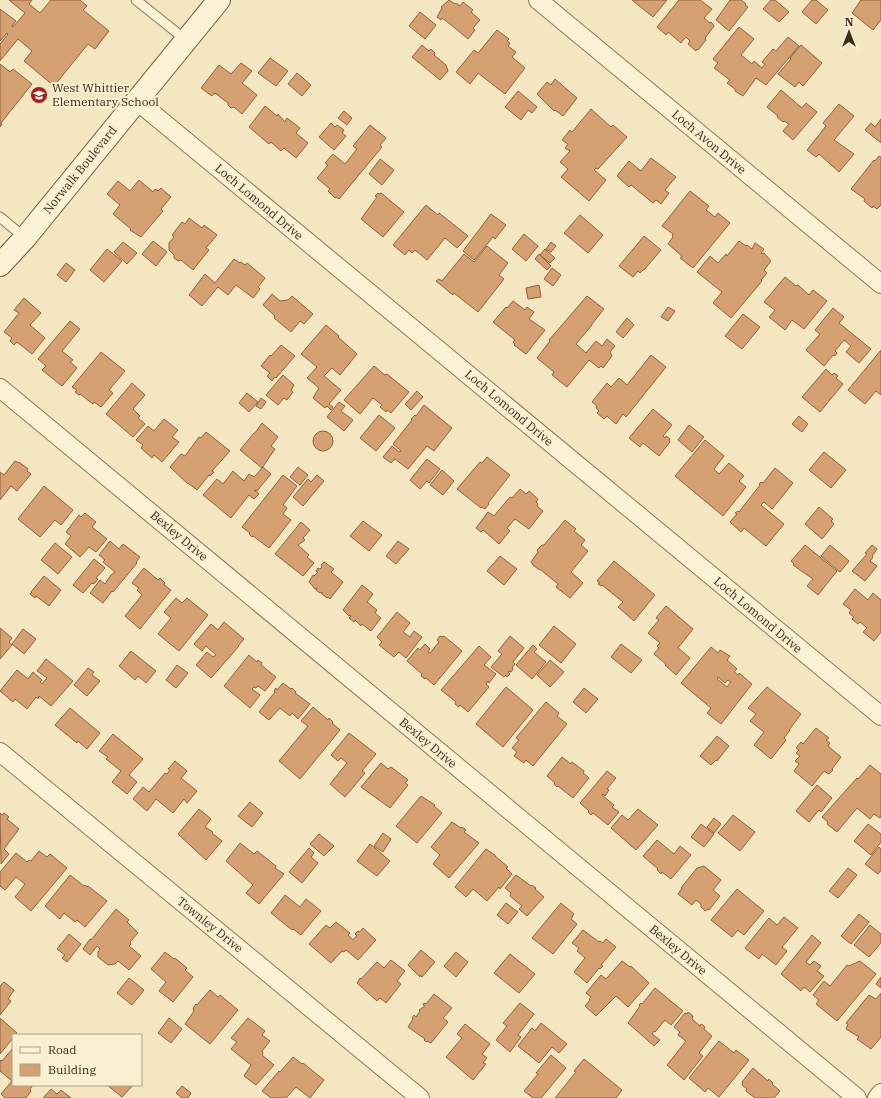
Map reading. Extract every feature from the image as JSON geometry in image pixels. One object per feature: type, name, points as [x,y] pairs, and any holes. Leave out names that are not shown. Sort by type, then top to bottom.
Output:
[{"type":"main road","name":"Norwalk Boulevard","points":[[0,265],[25,238],[219,0]]},
{"type":"street","name":"Loch Avon Drive","points":[[538,0],[881,283]]},
{"type":"street","name":"Loch Lomond Drive","points":[[136,100],[881,716]]},
{"type":"street","name":"Bexley Drive","points":[[0,388],[857,1098]]},
{"type":"street","name":"Townley Drive","points":[[0,752],[420,1098]]},
{"type":"street","points":[[876,1098],[881,1093]]},
{"type":"lane","points":[[136,0],[186,40]]},
{"type":"lane","points":[[0,217],[25,238]]},
{"type":"building","points":[[9,0],[32,0],[29,4],[40,13],[51,0],[80,0],[87,6],[83,10],[109,31],[95,49],[88,44],[54,86],[24,61],[32,51],[18,39],[0,61],[0,44],[8,34],[7,33],[0,41],[0,9],[16,21],[12,26],[13,27],[25,13]]},
{"type":"building","points":[[449,0],[460,6],[463,2],[473,10],[471,12],[480,20],[473,28],[475,30],[468,39],[442,18],[441,20],[437,17],[442,8],[441,7]]},
{"type":"building","points":[[632,0],[667,0],[653,17]]},
{"type":"building","points":[[679,0],[700,0],[712,9],[704,18],[710,23],[711,22],[714,26],[705,38],[706,40],[696,51],[688,44],[690,41],[686,37],[681,43],[668,32],[666,35],[657,27]]},
{"type":"building","points":[[730,0],[741,0],[748,7],[729,31],[716,20]]},
{"type":"building","points":[[771,0],[775,0],[789,12],[779,22],[763,9]]},
{"type":"building","points":[[812,0],[816,0],[828,10],[816,24],[802,12]]},
{"type":"building","points":[[861,0],[881,0],[881,20],[873,30],[852,13]]},
{"type":"building","points":[[420,12],[436,25],[425,39],[409,26]]},
{"type":"building","points":[[739,27],[754,39],[741,55],[752,64],[754,61],[762,68],[765,64],[762,62],[773,49],[776,51],[788,37],[799,46],[766,85],[756,78],[743,96],[727,83],[730,80],[714,68],[718,63],[713,59]]},
{"type":"building","points":[[497,30],[509,39],[507,41],[510,43],[508,46],[516,52],[512,57],[525,68],[505,94],[478,73],[470,84],[456,72],[474,50],[478,53]]},
{"type":"building","points":[[422,45],[429,51],[431,49],[435,53],[434,55],[446,65],[448,71],[440,80],[412,57]]},
{"type":"building","points":[[801,45],[822,63],[803,86],[799,82],[795,87],[778,74]]},
{"type":"building","points":[[270,58],[288,71],[276,86],[258,73]]},
{"type":"building","points":[[241,63],[252,71],[242,83],[257,95],[242,114],[234,107],[231,108],[228,103],[215,93],[212,96],[201,88],[219,65],[231,74]]},
{"type":"building","points":[[0,64],[10,72],[13,69],[32,84],[1,123],[2,124],[0,127]]},
{"type":"building","points":[[297,73],[311,85],[302,96],[288,84]]},
{"type":"building","points":[[555,79],[577,98],[563,116],[555,110],[554,111],[537,94],[547,82],[551,85]]},
{"type":"building","points":[[781,90],[802,108],[806,103],[817,112],[793,140],[783,131],[789,124],[784,121],[783,122],[767,107]]},
{"type":"building","points":[[518,91],[537,107],[532,113],[528,110],[521,120],[505,107]]},
{"type":"building","points":[[839,104],[854,116],[834,140],[854,154],[839,172],[819,154],[816,157],[807,150],[826,126],[823,123]]},
{"type":"building","points":[[265,106],[277,116],[278,114],[285,122],[287,118],[300,128],[296,133],[308,143],[296,158],[284,148],[281,151],[271,142],[269,144],[249,127]]},
{"type":"building","points":[[591,109],[611,127],[613,125],[627,137],[598,169],[596,168],[594,170],[606,180],[589,201],[561,177],[568,169],[560,162],[570,151],[565,148],[568,144],[562,140],[570,130],[572,132]]},
{"type":"building","points":[[344,111],[352,118],[347,125],[338,118]]},
{"type":"building","points":[[881,119],[881,143],[865,130],[871,123],[875,127]]},
{"type":"building","points":[[331,123],[335,127],[337,125],[344,130],[342,133],[346,136],[334,150],[319,137]]},
{"type":"building","points":[[370,125],[386,138],[380,145],[382,147],[339,199],[336,197],[335,198],[328,191],[330,189],[317,178],[328,165],[325,163],[333,154],[345,164],[357,149],[353,146]]},
{"type":"building","points":[[879,156],[881,157],[881,205],[877,209],[873,206],[872,208],[864,201],[865,199],[851,189],[874,160],[875,161]]},
{"type":"building","points":[[651,158],[676,177],[665,190],[669,193],[661,204],[656,200],[653,203],[631,185],[629,187],[617,176],[629,161],[641,171]]},
{"type":"building","points":[[380,159],[394,170],[382,185],[369,174]]},
{"type":"building","points":[[139,180],[153,192],[155,189],[158,191],[161,188],[171,197],[161,209],[163,211],[141,237],[130,230],[131,229],[113,214],[120,205],[107,194],[118,181],[130,191]]},
{"type":"building","points":[[690,191],[709,206],[706,210],[715,217],[718,213],[730,223],[693,268],[680,258],[682,256],[668,244],[673,237],[673,234],[662,226]]},
{"type":"building","points":[[378,193],[381,193],[404,212],[383,237],[361,219],[377,197],[375,196]]},
{"type":"building","points":[[426,205],[438,215],[439,213],[468,236],[457,248],[445,238],[427,260],[415,250],[412,253],[409,250],[405,255],[393,245]]},
{"type":"building","points":[[491,214],[506,225],[495,239],[493,237],[474,260],[463,251]]},
{"type":"building","points":[[580,215],[603,235],[588,253],[564,233]]},
{"type":"building","points":[[189,218],[202,228],[204,225],[217,235],[206,248],[209,250],[193,270],[181,260],[178,261],[174,258],[174,255],[169,250],[169,243],[174,237],[172,235],[182,222],[185,224]]},
{"type":"building","points":[[524,234],[538,246],[526,261],[512,249]]},
{"type":"building","points":[[644,236],[661,250],[644,270],[640,273],[638,271],[633,277],[619,266]]},
{"type":"building","points":[[153,241],[167,252],[156,266],[142,254]]},
{"type":"building","points":[[739,241],[752,249],[755,243],[764,249],[761,253],[764,253],[771,261],[764,270],[767,273],[761,280],[762,281],[731,318],[713,303],[722,292],[697,272],[710,256],[718,263],[726,254],[727,256]]},
{"type":"building","points":[[123,242],[137,253],[127,264],[114,252]]},
{"type":"building","points":[[551,242],[556,246],[551,252],[546,249]]},
{"type":"building","points":[[487,246],[508,263],[499,275],[504,279],[478,312],[436,281],[439,279],[442,281],[464,254],[474,262]]},
{"type":"building","points":[[107,249],[122,261],[104,282],[90,270]]},
{"type":"building","points":[[545,249],[555,258],[550,263],[540,255]]},
{"type":"building","points":[[539,254],[551,266],[547,270],[535,259]]},
{"type":"building","points":[[234,259],[245,265],[247,263],[265,278],[258,287],[260,289],[253,298],[236,285],[228,295],[218,287],[202,306],[189,295],[205,274],[215,283]]},
{"type":"building","points":[[66,263],[75,270],[66,282],[57,275]]},
{"type":"building","points":[[552,268],[561,275],[553,286],[544,279]]},
{"type":"building","points":[[785,277],[796,286],[798,285],[809,295],[813,290],[827,301],[804,329],[792,320],[785,330],[769,317],[775,310],[764,302]]},
{"type":"building","points":[[539,285],[541,297],[528,299],[526,288]]},
{"type":"building","points":[[272,294],[280,301],[288,300],[292,296],[313,314],[304,324],[300,321],[291,332],[274,318],[275,316],[263,305]]},
{"type":"building","points":[[587,296],[604,309],[576,344],[586,353],[596,341],[602,346],[607,339],[615,346],[610,352],[612,356],[603,368],[601,366],[599,368],[589,360],[567,387],[552,375],[554,372],[537,358],[550,341],[549,340]]},
{"type":"building","points":[[24,298],[41,313],[30,325],[45,338],[32,354],[17,342],[14,345],[10,341],[12,338],[4,332],[19,313],[14,310]]},
{"type":"building","points":[[513,301],[525,310],[527,307],[534,312],[529,319],[545,330],[526,354],[514,345],[515,344],[513,342],[515,340],[493,322]]},
{"type":"building","points":[[668,307],[675,311],[668,321],[661,317]]},
{"type":"building","points":[[833,308],[844,317],[839,323],[871,349],[859,363],[846,352],[851,346],[844,340],[835,351],[837,353],[835,356],[833,355],[824,366],[806,350],[820,334],[815,330]]},
{"type":"building","points":[[743,314],[760,327],[742,349],[725,336]]},
{"type":"building","points":[[627,318],[634,325],[623,338],[616,332]]},
{"type":"building","points":[[70,321],[80,329],[62,351],[73,360],[70,362],[77,368],[62,386],[42,370],[46,366],[38,359]]},
{"type":"building","points":[[326,325],[357,354],[340,375],[332,368],[324,376],[341,390],[329,404],[333,407],[331,410],[327,406],[325,408],[313,398],[319,388],[307,378],[317,367],[301,354]]},
{"type":"building","points":[[281,345],[295,356],[272,381],[267,376],[270,373],[261,366]]},
{"type":"building","points":[[881,350],[881,395],[876,391],[865,404],[848,390]]},
{"type":"building","points":[[101,352],[125,371],[109,390],[113,393],[101,407],[94,402],[93,404],[80,394],[79,395],[75,392],[77,390],[72,387]]},
{"type":"building","points":[[651,355],[666,367],[626,417],[623,414],[616,424],[607,416],[604,419],[597,413],[599,411],[596,408],[597,406],[592,402],[607,383],[611,387],[619,378],[627,385]]},
{"type":"building","points":[[374,366],[385,375],[387,374],[409,392],[391,413],[387,410],[386,412],[380,407],[382,405],[373,398],[360,414],[344,400]]},
{"type":"building","points":[[826,369],[832,375],[834,373],[838,376],[836,378],[843,384],[820,412],[802,397]]},
{"type":"building","points":[[283,375],[294,385],[291,390],[293,392],[287,400],[284,398],[278,405],[266,395]]},
{"type":"building","points":[[132,383],[145,395],[133,409],[140,416],[138,418],[145,424],[133,437],[106,414]]},
{"type":"building","points":[[417,391],[423,397],[411,410],[405,404]]},
{"type":"building","points":[[247,393],[258,402],[249,412],[239,403]]},
{"type":"building","points":[[261,398],[266,402],[261,409],[256,406]]},
{"type":"building","points":[[339,402],[345,406],[341,411],[353,420],[344,431],[327,417]]},
{"type":"building","points":[[424,405],[452,428],[434,451],[427,446],[408,469],[395,459],[391,463],[383,457],[392,446],[399,452],[401,451],[393,444],[412,420],[411,419],[415,415],[416,416]]},
{"type":"building","points":[[653,409],[672,425],[663,436],[670,439],[670,442],[659,456],[643,443],[640,447],[629,438]]},
{"type":"building","points":[[379,415],[395,428],[376,451],[360,438]]},
{"type":"building","points":[[799,416],[808,424],[802,432],[792,424]]},
{"type":"building","points":[[164,419],[178,430],[172,437],[179,442],[162,462],[154,455],[152,458],[141,448],[143,445],[136,440],[148,426],[154,431]]},
{"type":"building","points":[[262,423],[278,437],[271,446],[275,449],[262,468],[240,450]]},
{"type":"building","points":[[689,425],[704,437],[692,452],[678,440]]},
{"type":"building","points":[[323,431],[330,434],[333,441],[330,448],[323,451],[316,448],[313,441],[316,434]]},
{"type":"building","points":[[206,432],[230,451],[212,471],[214,472],[210,476],[209,475],[197,490],[188,484],[170,467],[181,454],[185,456],[199,437],[201,438]]},
{"type":"building","points":[[705,440],[724,456],[714,469],[719,474],[729,463],[744,476],[739,481],[746,487],[723,516],[675,476]]},
{"type":"building","points":[[824,452],[846,470],[831,488],[809,470]]},
{"type":"building","points":[[487,457],[510,475],[485,509],[482,507],[481,508],[457,489],[480,462],[482,463]]},
{"type":"building","points":[[427,459],[440,469],[429,483],[427,481],[420,489],[410,480]]},
{"type":"building","points":[[15,461],[19,462],[28,469],[27,471],[31,474],[17,491],[11,486],[0,500],[0,472],[4,475]]},
{"type":"building","points":[[263,467],[271,474],[257,491],[254,490],[259,494],[254,499],[249,495],[231,518],[203,495],[217,479],[223,484],[233,471],[244,481],[249,474],[254,477]]},
{"type":"building","points":[[298,467],[308,475],[300,485],[290,477]]},
{"type":"building","points":[[775,468],[793,483],[772,509],[764,502],[761,505],[784,524],[766,546],[744,528],[741,532],[730,522],[737,514],[735,513],[738,511],[739,512],[760,485],[759,484],[761,482],[763,483]]},
{"type":"building","points":[[442,470],[454,481],[443,495],[430,485]]},
{"type":"building","points":[[283,475],[297,486],[283,505],[287,508],[283,514],[291,520],[269,548],[253,536],[252,537],[249,534],[250,533],[242,527]]},
{"type":"building","points":[[317,475],[324,481],[303,506],[293,497],[308,479],[311,482]]},
{"type":"building","points":[[44,486],[73,510],[61,525],[55,520],[40,537],[18,519]]},
{"type":"building","points":[[520,489],[526,494],[529,491],[538,499],[536,502],[538,504],[537,506],[543,511],[529,529],[515,519],[507,528],[510,531],[499,544],[483,530],[481,532],[476,528],[488,512],[494,516],[510,497],[512,498]]},
{"type":"building","points":[[819,507],[833,519],[831,521],[834,524],[822,539],[805,524]]},
{"type":"building","points":[[85,513],[96,522],[92,527],[107,539],[96,552],[89,547],[80,557],[65,544],[71,536],[66,532],[79,515],[81,517]]},
{"type":"building","points":[[565,520],[576,529],[574,531],[585,540],[581,545],[588,551],[571,572],[583,583],[570,598],[556,587],[558,584],[531,562],[538,552],[537,550],[544,545]]},
{"type":"building","points":[[363,521],[382,535],[369,551],[350,536]]},
{"type":"building","points":[[301,522],[310,530],[303,538],[305,540],[298,545],[309,555],[307,557],[314,563],[303,576],[275,554]]},
{"type":"building","points":[[110,541],[119,549],[123,544],[140,557],[136,562],[137,563],[103,603],[90,593],[100,580],[105,584],[115,572],[103,562],[105,560],[99,555]]},
{"type":"building","points":[[398,541],[409,549],[396,564],[386,556]]},
{"type":"building","points":[[55,543],[72,557],[58,574],[41,560]]},
{"type":"building","points":[[805,545],[837,571],[818,595],[807,586],[813,579],[793,565],[794,564],[791,561]]},
{"type":"building","points":[[830,545],[849,561],[840,572],[821,556]]},
{"type":"building","points":[[872,545],[877,549],[870,561],[877,566],[865,581],[852,571],[867,554],[865,553]]},
{"type":"building","points":[[500,556],[517,569],[504,585],[487,571]]},
{"type":"building","points":[[94,559],[105,568],[96,578],[98,579],[94,584],[92,583],[83,593],[73,585]]},
{"type":"building","points":[[614,561],[655,595],[634,621],[618,607],[623,602],[602,585],[601,586],[598,584],[600,583],[597,581]]},
{"type":"building","points":[[324,562],[334,569],[331,572],[343,582],[330,599],[322,594],[322,592],[320,593],[316,590],[317,588],[315,589],[309,582],[313,575],[314,576],[318,572],[316,571],[318,568],[320,569],[322,567],[321,565]]},
{"type":"building","points":[[144,568],[158,580],[160,578],[165,583],[164,585],[171,590],[140,629],[125,616],[142,595],[137,590],[139,588],[132,583]]},
{"type":"building","points":[[44,576],[61,590],[49,606],[36,596],[35,598],[30,594]]},
{"type":"building","points":[[362,585],[373,594],[367,602],[377,610],[375,613],[381,618],[371,631],[362,624],[361,626],[355,620],[354,622],[349,618],[351,616],[343,610]]},
{"type":"building","points":[[855,589],[868,600],[873,593],[881,600],[881,632],[874,641],[863,632],[867,628],[860,622],[858,624],[852,619],[854,617],[849,613],[851,610],[843,604]]},
{"type":"building","points":[[176,598],[182,603],[187,598],[208,615],[179,651],[158,634],[171,618],[164,612]]},
{"type":"building","points":[[666,606],[693,629],[678,648],[690,658],[676,675],[654,654],[659,648],[657,646],[660,643],[648,633],[659,620],[656,618]]},
{"type":"building","points":[[397,612],[410,623],[403,632],[410,637],[414,631],[422,637],[406,658],[399,652],[394,657],[379,645],[382,642],[377,637]]},
{"type":"building","points":[[224,622],[244,639],[211,678],[196,665],[207,652],[213,657],[216,655],[206,646],[202,651],[194,644],[211,624],[218,630]]},
{"type":"building","points":[[554,626],[576,644],[561,663],[539,645]]},
{"type":"building","points":[[0,628],[12,638],[9,642],[12,645],[0,659]]},
{"type":"building","points":[[23,629],[36,639],[24,654],[12,644]]},
{"type":"building","points":[[440,636],[444,636],[462,651],[434,685],[426,678],[425,679],[421,676],[422,674],[407,661],[418,648],[420,650],[425,644],[430,649],[428,652],[430,653],[439,642],[437,640]]},
{"type":"building","points":[[510,636],[524,648],[513,662],[515,664],[512,668],[513,669],[511,672],[508,672],[510,674],[507,677],[506,675],[504,677],[491,667],[502,654],[498,651]]},
{"type":"building","points":[[621,644],[642,660],[631,673],[611,657]]},
{"type":"building","points":[[533,645],[537,649],[534,652],[546,662],[532,679],[516,665]]},
{"type":"building","points":[[479,646],[491,657],[484,665],[496,674],[489,683],[488,681],[486,684],[489,687],[468,712],[460,705],[459,707],[455,704],[456,702],[441,690]]},
{"type":"building","points":[[711,647],[718,653],[720,650],[730,656],[727,660],[737,669],[734,672],[738,675],[739,673],[752,684],[721,724],[707,713],[711,708],[681,683]],"holes":[[[718,677],[725,683],[728,680],[731,682],[727,687],[717,679]]]},
{"type":"building","points":[[131,651],[156,671],[146,683],[138,676],[135,680],[119,666]]},
{"type":"building","points":[[249,655],[257,662],[258,660],[262,663],[261,665],[276,677],[265,691],[258,686],[252,689],[260,695],[250,708],[224,686]]},
{"type":"building","points":[[46,659],[73,681],[51,706],[39,696],[38,699],[36,697],[27,709],[15,699],[13,702],[0,691],[17,670],[28,679],[33,672],[42,680],[40,682],[42,684],[47,678],[37,671]]},
{"type":"building","points":[[550,660],[564,672],[550,687],[537,675]]},
{"type":"building","points":[[177,665],[188,673],[176,688],[166,680]]},
{"type":"building","points":[[88,668],[94,672],[92,675],[100,681],[87,696],[74,685]]},
{"type":"building","points":[[283,683],[291,689],[292,688],[296,692],[295,693],[310,704],[298,719],[292,713],[290,716],[280,708],[269,720],[259,712],[275,692],[274,691],[276,688],[277,690]]},
{"type":"building","points":[[506,687],[533,710],[503,747],[476,724]]},
{"type":"building","points":[[767,687],[801,714],[784,738],[786,740],[771,759],[754,745],[764,732],[750,721],[756,714],[748,708]]},
{"type":"building","points":[[584,688],[598,699],[586,713],[573,702]]},
{"type":"building","points":[[546,702],[559,713],[557,716],[567,724],[533,766],[526,760],[524,763],[514,756],[517,752],[512,748],[519,740],[516,738]]},
{"type":"building","points":[[313,707],[328,720],[329,718],[340,730],[300,779],[279,761],[308,726],[301,721]]},
{"type":"building","points":[[70,708],[100,733],[87,749],[55,725]]},
{"type":"building","points":[[816,728],[829,738],[826,740],[830,743],[828,746],[841,757],[829,774],[824,771],[812,786],[794,771],[799,764],[795,761],[800,756],[796,753],[799,750],[796,748],[801,742],[803,744]]},
{"type":"building","points":[[349,733],[376,754],[362,771],[365,773],[345,797],[330,784],[347,763],[341,758],[338,761],[331,755]]},
{"type":"building","points":[[113,734],[143,759],[129,775],[137,782],[127,794],[112,782],[121,771],[106,759],[108,757],[99,751]]},
{"type":"building","points":[[717,736],[729,746],[717,761],[716,760],[711,765],[700,756]]},
{"type":"building","points":[[562,757],[584,771],[583,773],[589,778],[573,798],[558,786],[557,787],[554,784],[555,783],[547,776]]},
{"type":"building","points":[[175,761],[187,771],[181,778],[197,791],[187,803],[184,799],[173,813],[156,799],[147,811],[133,799],[143,787],[149,792],[165,773],[167,774],[170,770],[168,769]]},
{"type":"building","points":[[381,763],[388,769],[391,767],[408,780],[405,783],[408,785],[390,808],[361,787]]},
{"type":"building","points":[[870,765],[881,774],[881,817],[880,818],[874,814],[870,819],[857,808],[837,832],[827,824],[828,822],[822,817]]},
{"type":"building","points":[[607,771],[616,778],[607,789],[609,790],[605,796],[603,794],[602,795],[614,805],[612,807],[619,812],[608,825],[593,813],[591,815],[588,812],[589,811],[580,803]]},
{"type":"building","points":[[817,785],[832,798],[821,812],[819,810],[809,822],[796,811]]},
{"type":"building","points":[[421,796],[435,805],[434,806],[442,813],[417,843],[396,826]]},
{"type":"building","points":[[250,802],[263,813],[252,827],[238,816]]},
{"type":"building","points":[[199,809],[211,819],[205,827],[213,832],[212,833],[222,841],[206,860],[178,834]]},
{"type":"building","points":[[638,809],[658,825],[636,850],[611,828],[622,815],[628,820]]},
{"type":"building","points":[[0,813],[2,815],[4,813],[9,817],[7,819],[19,829],[4,849],[9,854],[1,864]]},
{"type":"building","points":[[733,815],[755,832],[740,851],[718,833]]},
{"type":"building","points":[[714,818],[721,824],[714,833],[707,827]]},
{"type":"building","points":[[452,822],[466,830],[464,832],[479,843],[449,878],[433,864],[440,855],[431,847]]},
{"type":"building","points":[[701,824],[714,834],[704,847],[691,837]]},
{"type":"building","points":[[868,824],[881,834],[881,842],[871,855],[854,841]]},
{"type":"building","points":[[383,833],[391,839],[383,852],[374,846]]},
{"type":"building","points":[[319,834],[334,846],[324,856],[310,844]]},
{"type":"building","points":[[657,840],[674,854],[680,846],[691,855],[671,879],[662,872],[661,874],[657,870],[658,869],[643,856]]},
{"type":"building","points":[[240,843],[254,854],[257,851],[276,866],[275,868],[284,874],[259,904],[246,893],[253,885],[226,861]]},
{"type":"building","points":[[370,844],[390,861],[377,876],[357,861]]},
{"type":"building","points":[[879,847],[881,849],[881,870],[878,874],[865,864]]},
{"type":"building","points":[[309,848],[314,853],[311,857],[318,863],[302,883],[289,872]]},
{"type":"building","points":[[486,849],[508,867],[506,868],[512,874],[500,889],[499,887],[487,901],[473,889],[466,897],[455,887]]},
{"type":"building","points":[[39,851],[47,857],[50,854],[67,868],[31,911],[15,897],[25,884],[16,877],[5,890],[0,886],[0,872],[16,853],[27,862],[29,860],[31,861]]},
{"type":"building","points":[[704,866],[721,880],[713,890],[720,896],[709,910],[708,909],[705,911],[701,907],[701,904],[696,900],[692,905],[678,894],[697,868]]},
{"type":"building","points":[[848,868],[857,875],[838,898],[829,891]]},
{"type":"building","points":[[70,875],[84,886],[88,886],[107,901],[85,927],[77,920],[75,922],[64,913],[60,919],[45,906]]},
{"type":"building","points":[[516,875],[536,888],[535,889],[544,897],[527,916],[519,909],[522,906],[510,896],[511,893],[505,888]]},
{"type":"building","points":[[737,889],[764,911],[744,935],[738,930],[732,937],[711,920]]},
{"type":"building","points":[[285,895],[300,907],[306,899],[321,911],[301,935],[293,929],[292,930],[271,913]]},
{"type":"building","points":[[506,903],[518,912],[508,924],[497,915]]},
{"type":"building","points":[[561,903],[574,914],[571,919],[577,924],[553,954],[532,938]]},
{"type":"building","points":[[116,909],[129,920],[127,922],[138,933],[130,942],[131,944],[129,946],[141,956],[129,970],[118,961],[115,964],[108,965],[98,957],[98,952],[100,949],[97,946],[90,955],[83,949]]},
{"type":"building","points":[[859,914],[869,922],[851,944],[841,936]]},
{"type":"building","points":[[784,917],[798,928],[782,947],[787,951],[776,965],[762,954],[759,959],[745,948],[769,918],[777,925]]},
{"type":"building","points":[[336,922],[350,933],[348,935],[353,940],[357,935],[355,934],[358,931],[360,932],[363,928],[376,940],[358,960],[346,950],[344,952],[342,951],[331,963],[309,944],[326,925],[330,928]]},
{"type":"building","points":[[870,925],[881,934],[881,943],[869,957],[854,945]]},
{"type":"building","points":[[583,930],[599,942],[600,941],[603,943],[606,939],[616,947],[601,965],[603,966],[600,969],[599,968],[587,983],[574,972],[585,958],[577,951],[579,948],[572,943]]},
{"type":"building","points":[[69,934],[81,944],[67,962],[62,958],[65,955],[57,949]]},
{"type":"building","points":[[812,935],[821,943],[806,962],[810,965],[814,961],[821,966],[817,971],[824,976],[810,992],[804,987],[801,991],[781,974]]},
{"type":"building","points":[[421,950],[435,962],[422,977],[420,975],[420,977],[408,965]]},
{"type":"building","points":[[165,952],[187,968],[185,970],[193,977],[173,1002],[159,991],[166,982],[151,969]]},
{"type":"building","points":[[456,952],[468,962],[456,977],[444,966]]},
{"type":"building","points":[[510,954],[535,974],[519,993],[494,973]]},
{"type":"building","points":[[391,960],[405,971],[397,981],[401,984],[386,1003],[380,998],[377,1001],[357,983],[360,978],[361,979],[377,962],[384,968]]},
{"type":"building","points":[[622,961],[630,967],[631,966],[649,983],[628,1007],[616,996],[596,1016],[585,1006],[591,997],[586,993],[601,975],[606,979]]},
{"type":"building","points":[[860,961],[876,974],[837,1021],[816,1004],[819,1000],[813,995],[824,981],[830,986],[847,965],[849,966]]},
{"type":"building","points":[[881,977],[881,988],[876,984]]},
{"type":"building","points":[[129,978],[144,990],[132,1005],[117,993]]},
{"type":"building","points":[[4,982],[14,990],[8,999],[11,1001],[0,1015],[0,986]]},
{"type":"building","points":[[655,988],[683,1011],[671,1025],[665,1020],[655,1032],[654,1031],[652,1034],[660,1040],[654,1046],[628,1023],[640,1006],[639,1005],[641,1003],[642,1004]]},
{"type":"building","points":[[210,990],[218,997],[220,995],[238,1010],[210,1044],[185,1024],[194,1011],[193,1008]]},
{"type":"building","points":[[881,993],[881,1037],[871,1049],[857,1039],[859,1037],[846,1029],[848,1024],[846,1023],[869,995],[876,999]]},
{"type":"building","points":[[434,994],[452,1008],[443,1018],[448,1022],[431,1043],[426,1042],[424,1040],[425,1039],[408,1027],[414,1015],[416,1017],[420,1011],[419,1010],[425,1006],[423,1005],[424,1003],[426,1004]]},
{"type":"building","points":[[520,1003],[534,1014],[518,1035],[521,1037],[510,1052],[496,1040],[507,1026],[503,1023]]},
{"type":"building","points":[[688,1012],[693,1016],[692,1019],[700,1026],[701,1024],[705,1027],[704,1029],[712,1036],[699,1053],[703,1056],[684,1080],[667,1065],[686,1041],[678,1035],[680,1032],[674,1027],[685,1013],[687,1014]]},
{"type":"building","points":[[0,1018],[17,1033],[12,1034],[12,1039],[0,1054]]},
{"type":"building","points":[[169,1018],[182,1029],[171,1043],[158,1033]]},
{"type":"building","points":[[248,1018],[265,1031],[262,1035],[270,1041],[262,1051],[262,1055],[274,1065],[256,1085],[244,1076],[251,1065],[231,1049],[237,1042],[231,1038]]},
{"type":"building","points":[[541,1023],[567,1044],[559,1053],[552,1047],[539,1063],[518,1046],[532,1028],[535,1031]]},
{"type":"building","points":[[465,1024],[490,1044],[482,1054],[487,1058],[483,1063],[486,1064],[473,1080],[446,1057],[462,1038],[457,1034]]},
{"type":"building","points":[[719,1041],[734,1053],[736,1050],[749,1060],[719,1097],[708,1088],[705,1092],[689,1078]]},
{"type":"building","points":[[12,1049],[12,1081],[0,1071],[0,1062],[1,1060],[2,1061]]},
{"type":"building","points":[[551,1055],[566,1068],[541,1098],[533,1098],[524,1091],[538,1074],[536,1073]]},
{"type":"building","points":[[293,1057],[324,1080],[310,1098],[296,1087],[286,1098],[271,1098],[262,1091]]},
{"type":"building","points":[[584,1059],[622,1090],[616,1098],[555,1098],[576,1072],[574,1071]]},
{"type":"building","points":[[753,1068],[768,1081],[769,1079],[780,1091],[774,1098],[755,1098],[746,1091],[747,1089],[742,1085],[742,1082]]},
{"type":"building","points":[[12,1081],[12,1086],[32,1086],[30,1089],[31,1091],[26,1098],[5,1098],[1,1094]]},
{"type":"building","points":[[108,1086],[132,1086],[122,1097]]},
{"type":"building","points":[[182,1086],[191,1093],[188,1098],[182,1098],[176,1093]]},
{"type":"building","points":[[51,1089],[57,1094],[61,1090],[71,1098],[43,1098]]},
{"type":"place","name":"West Whittier Elementary School","points":[[39,95]]}]
